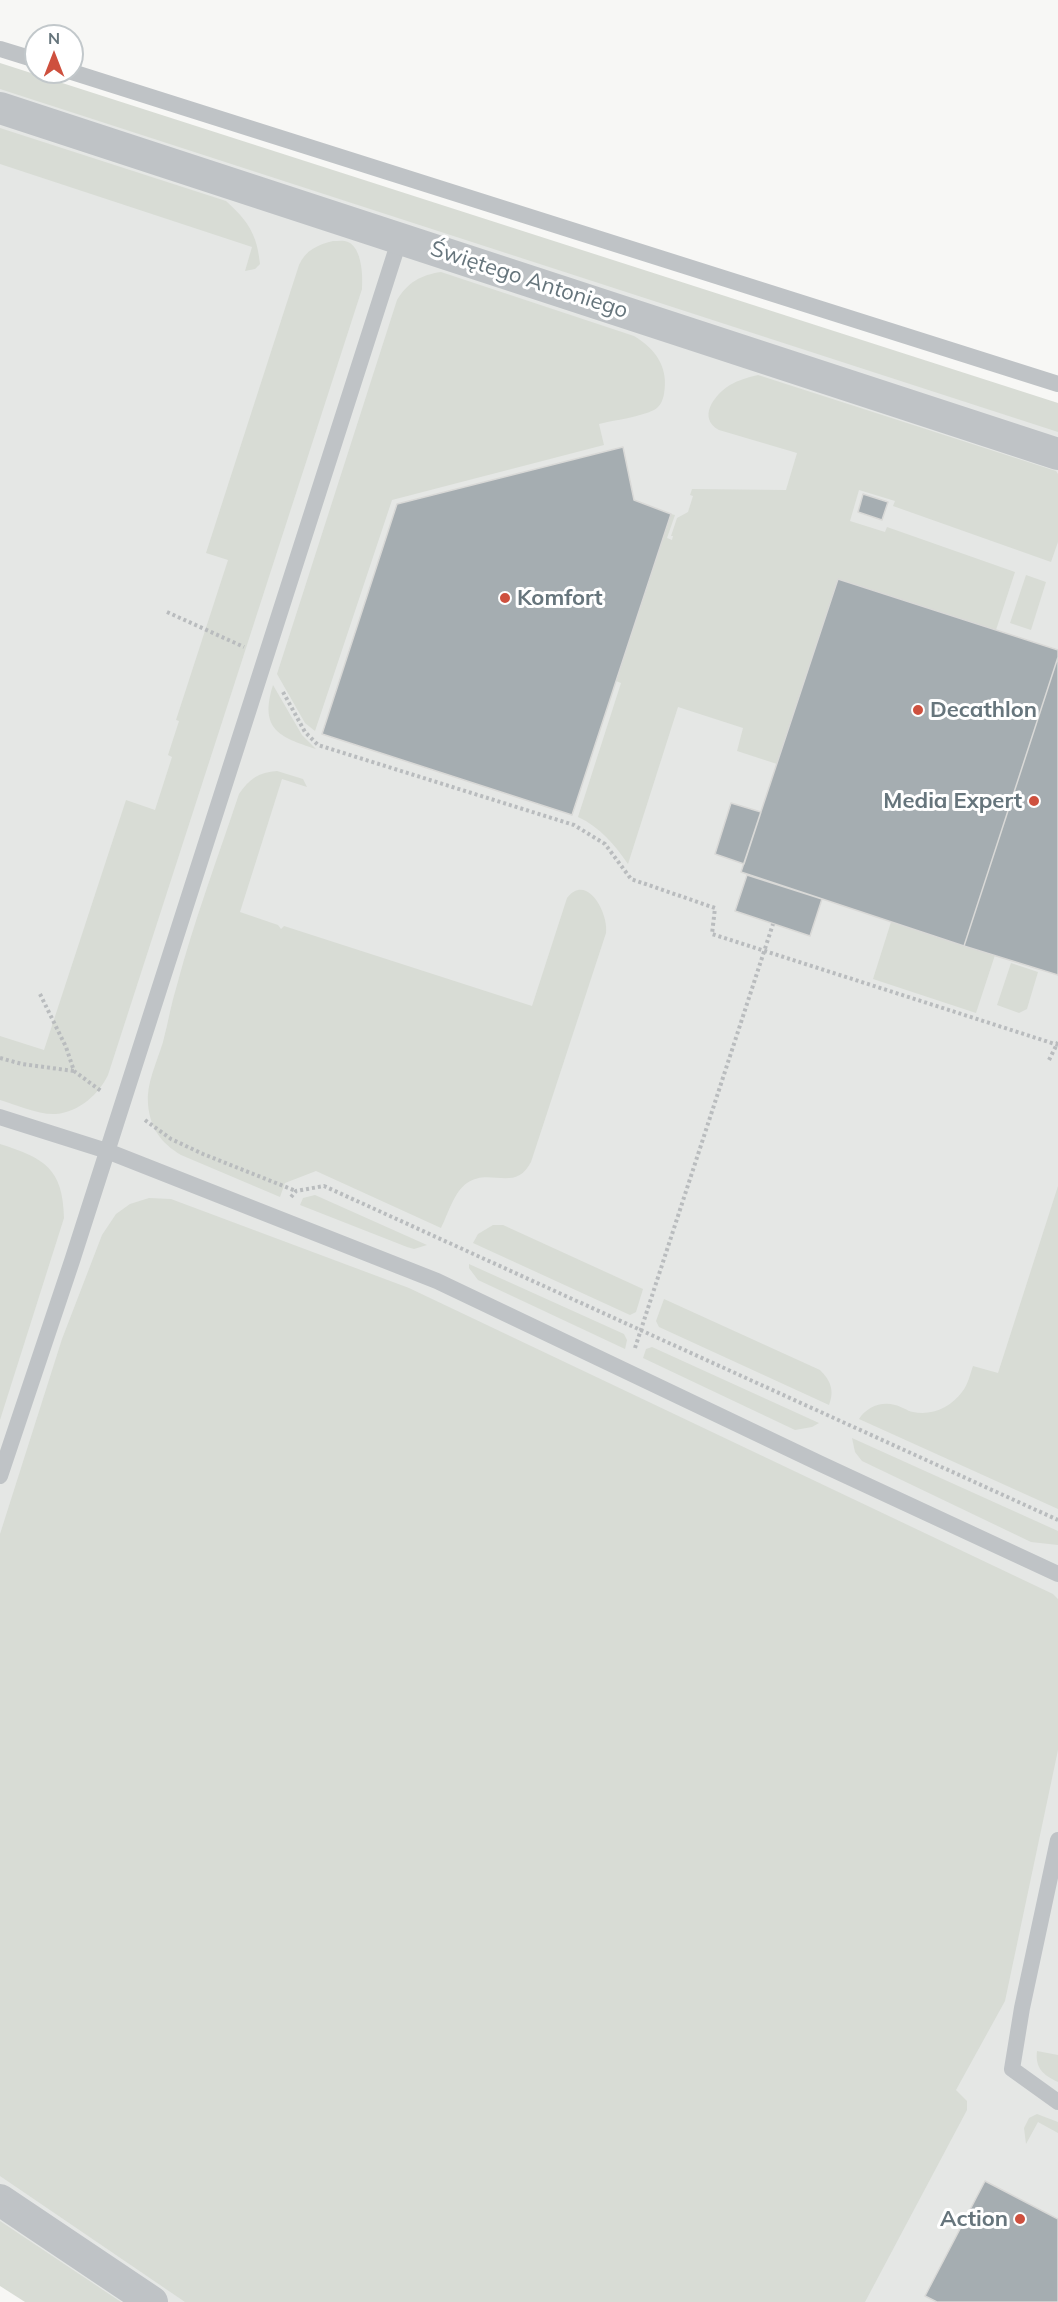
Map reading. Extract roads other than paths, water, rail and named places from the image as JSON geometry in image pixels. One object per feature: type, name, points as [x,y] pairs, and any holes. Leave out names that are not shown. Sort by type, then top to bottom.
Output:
[{"type":"street","name":"Świętego Antoniego","points":[[0,108],[1058,454]]},
{"type":"street","points":[[0,2200],[152,2302]]},
{"type":"lane","points":[[0,49],[24,56]]},
{"type":"lane","points":[[84,76],[1058,384]]},
{"type":"lane","points":[[0,1476],[107,1151],[400,238]]},
{"type":"lane","points":[[0,1118],[107,1151],[436,1281],[1058,1574]]},
{"type":"lane","points":[[1058,1840],[1022,2008],[1012,2069],[1058,2102]]},
{"type":"place","name":"Komfort","points":[[505,598]]},
{"type":"place","name":"Decathlon","points":[[918,710]]},
{"type":"place","name":"Media Expert","points":[[1034,801]]},
{"type":"place","name":"Action","points":[[1020,2219]]}]
